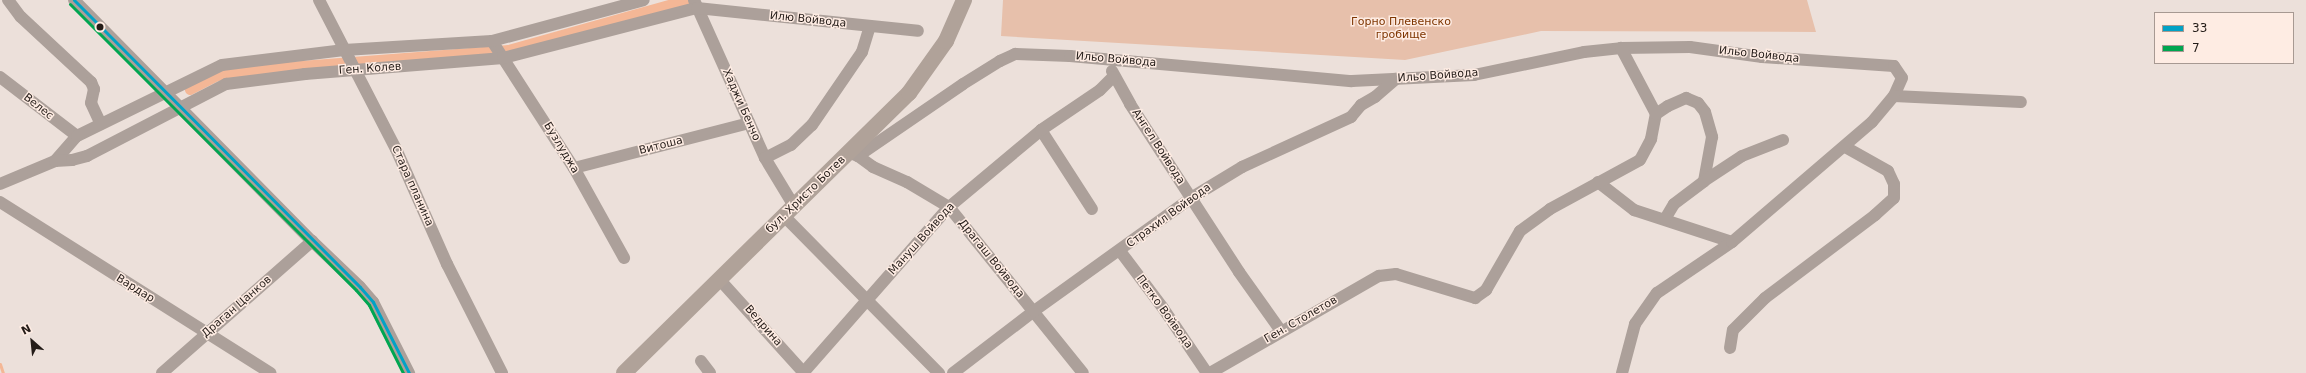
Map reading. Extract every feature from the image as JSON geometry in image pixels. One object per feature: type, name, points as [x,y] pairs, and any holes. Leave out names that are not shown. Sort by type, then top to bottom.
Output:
[{"type":"main road","name":"бул. Христо Ботев","points":[[624,373],[789,211],[854,155],[909,93],[927,70],[951,33],[964,0]]},
{"type":"street","points":[[8,0],[21,17],[91,82],[94,89],[91,103],[101,124]]},
{"type":"street","points":[[74,0],[166,91],[373,302],[409,373]]},
{"type":"street","name":"Стара планина","points":[[319,0],[345,53],[396,149],[447,264],[502,373]]},
{"type":"street","name":"Ген. Колев","points":[[55,161],[77,136],[166,91],[222,65],[345,53],[497,50],[644,0]]},
{"type":"street","name":"Ген. Колев","points":[[2,181],[55,161],[72,160],[87,156],[180,106],[226,84],[497,50],[695,3]]},
{"type":"street","name":"Илю Войвода","points":[[695,3],[918,31]]},
{"type":"street","name":"Хаджи Бенчо","points":[[695,3],[789,211],[868,300],[940,373]]},
{"type":"street","points":[[765,158],[791,145],[812,125],[862,52],[870,26]]},
{"type":"street","name":"Ильо Войвода","points":[[854,155],[969,80],[1015,54],[1106,60],[1352,81],[1474,75],[1584,52],[1621,48],[1690,47],[1762,57],[1894,66],[1902,78],[1894,96]]},
{"type":"street","points":[[1621,48],[1656,114],[1651,139],[1640,160],[1598,182],[1634,210],[1732,242]]},
{"type":"street","name":"Бузлуджа","points":[[497,50],[574,168],[624,258]]},
{"type":"street","name":"Ангел Войвода","points":[[1106,60],[1113,77],[1281,331]]},
{"type":"street","name":"Велес","points":[[0,77],[77,136]]},
{"type":"street","name":"Мануш Войвода","points":[[803,373],[949,207],[1042,130],[1100,90],[1113,77]]},
{"type":"street","name":"Страхил Войвода","points":[[953,373],[1034,311],[1120,251],[1192,198],[1242,167],[1351,117],[1361,105],[1375,97],[1396,79]]},
{"type":"street","points":[[1622,373],[1635,324],[1657,293],[1732,242],[1845,147],[1872,122],[1894,96],[2021,102]]},
{"type":"street","points":[[1656,114],[1668,106],[1686,98],[1698,103],[1706,112],[1712,137],[1704,180]]},
{"type":"street","name":"Витоша","points":[[574,168],[749,123]]},
{"type":"street","points":[[1042,130],[1092,209]]},
{"type":"street","points":[[1665,219],[1674,204],[1704,180],[1742,156],[1783,140]]},
{"type":"street","points":[[1730,348],[1733,330],[1765,298],[1875,216],[1894,198],[1894,184],[1888,171],[1845,147]]},
{"type":"street","name":"Драгаш Войвода","points":[[854,155],[873,167],[907,182],[949,207],[1083,373]]},
{"type":"street","name":"Ген. Столетов","points":[[1208,373],[1379,276],[1396,274],[1475,298],[1486,290],[1520,232],[1550,209],[1598,182]]},
{"type":"street","name":"Вардар","points":[[0,202],[149,298],[208,332],[271,373]]},
{"type":"street","name":"Драган Цанков","points":[[162,373],[312,241]]},
{"type":"street","name":"Петко Войвода","points":[[1120,251],[1163,308],[1208,373]]},
{"type":"street","name":"Ведрина","points":[[720,280],[803,373]]},
{"type":"street","points":[[701,360],[710,373]]},
{"type":"green space","name":"Горно Плевенско гробище","points":[[1003,0],[1807,0],[1816,32],[1541,31],[1405,60],[1001,36]]},
{"type":"waterway","points":[[190,90],[217,76],[288,67],[509,50],[687,0]]},
{"type":"waterway","points":[[0,364],[3,373]]},
{"type":"transit line","name":"33","points":[[74,0],[360,287],[373,302],[409,373]]},
{"type":"transit line","name":"7","points":[[70,4],[356,290],[369,305],[403,373]]}]
